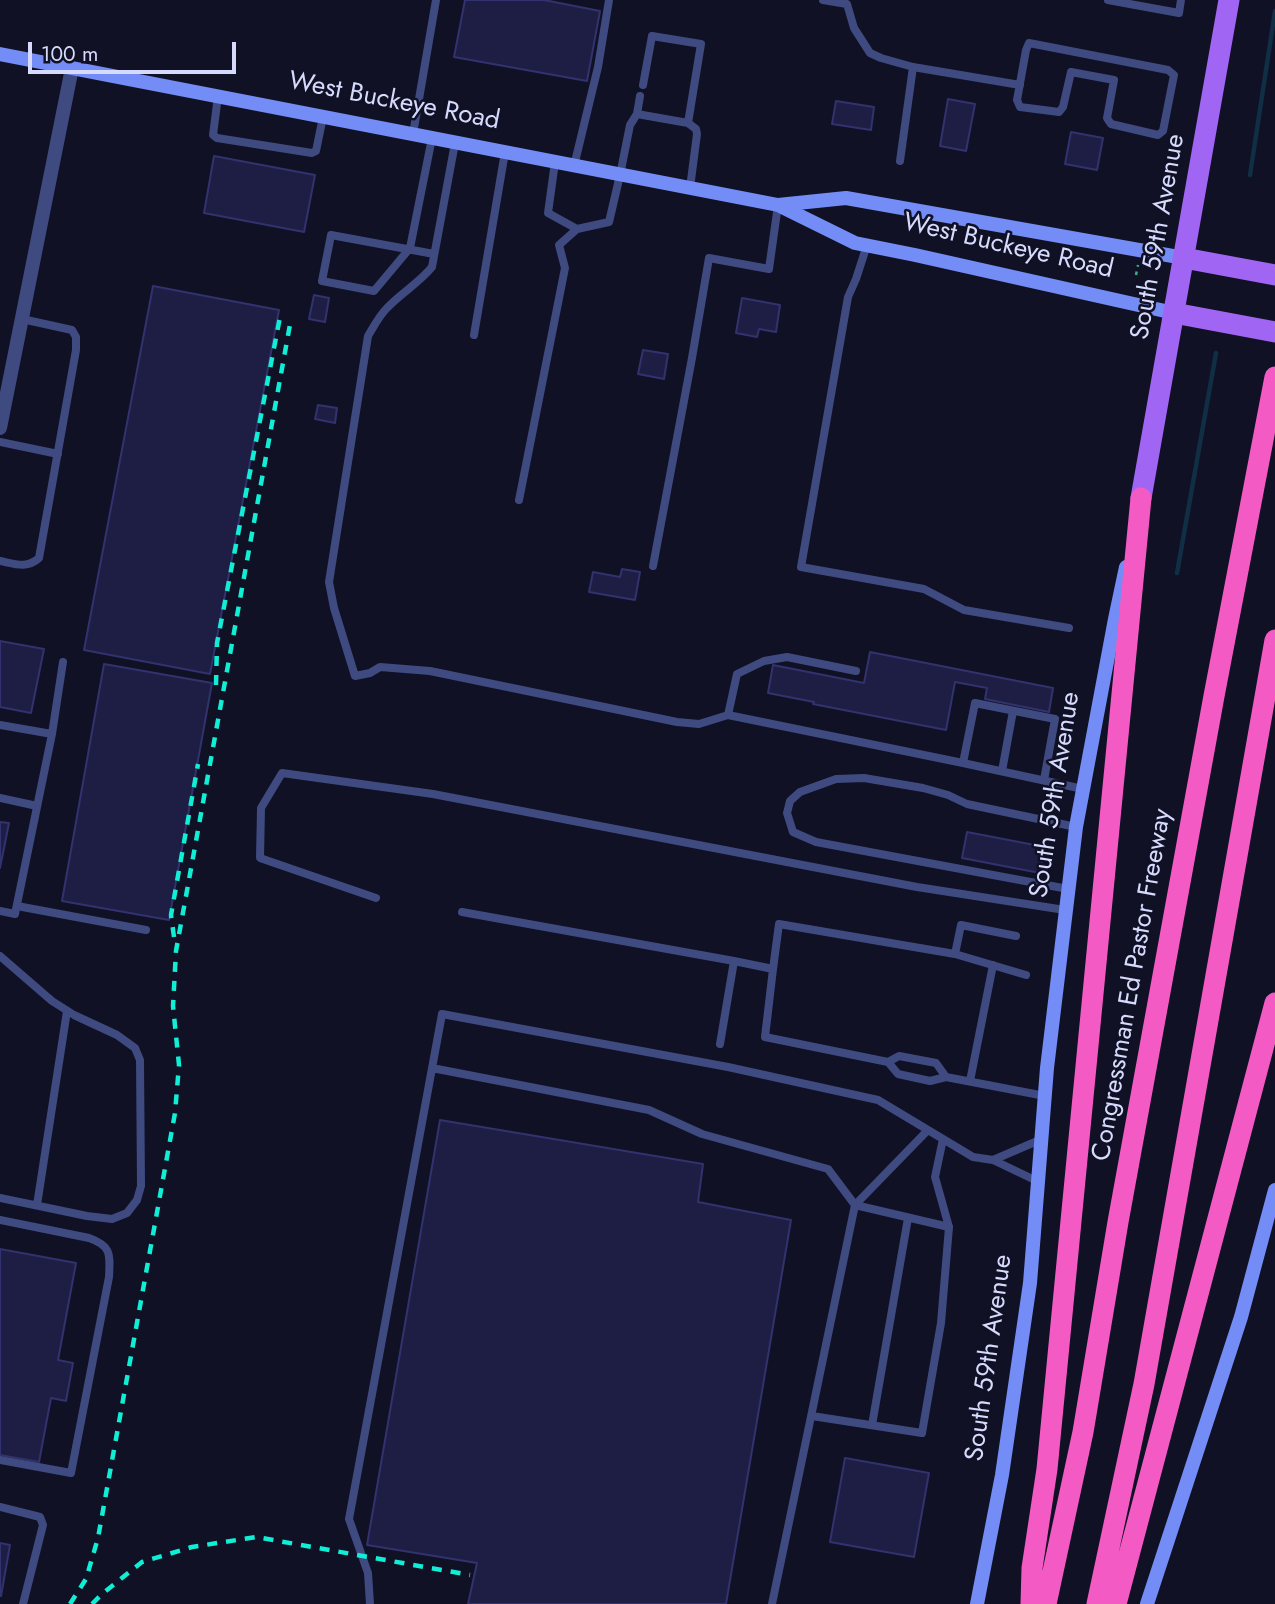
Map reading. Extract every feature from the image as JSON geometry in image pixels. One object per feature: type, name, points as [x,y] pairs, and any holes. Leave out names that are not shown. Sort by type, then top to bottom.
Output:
[{"type":"highway","name":"Congressman Ed Pastor Freeway","points":[[1046,1604],[1083,1432],[1118,1222],[1275,377]]},
{"type":"highway","points":[[1031,1604],[1032,1568],[1047,1469],[1141,498]]},
{"type":"highway","points":[[1097,1604],[1144,1384],[1275,640]]},
{"type":"highway","points":[[1116,1604],[1275,1003]]},
{"type":"main road","name":"South 59th Avenue","points":[[977,1604],[1002,1475],[1030,1283],[1045,1096],[1076,827],[1141,498],[1228,0]]},
{"type":"main road","name":"West Buckeye Road","points":[[0,54],[778,205],[855,243],[1174,313],[1275,332]]},
{"type":"main road","name":"West Buckeye Road","points":[[778,205],[846,198],[1275,275]]},
{"type":"main road","points":[[1147,1604],[1241,1317],[1275,1190]]},
{"type":"street","points":[[0,428],[72,68]]},
{"type":"lane","points":[[413,134],[436,0]]},
{"type":"lane","points":[[574,166],[598,67],[609,0]]},
{"type":"lane","points":[[823,0],[847,5],[854,28],[870,53],[881,58],[913,67],[1020,85]]},
{"type":"lane","points":[[1108,0],[1179,13],[1181,0]]},
{"type":"lane","points":[[643,85],[652,36],[701,44],[688,123]]},
{"type":"lane","points":[[1029,43],[1168,70],[1174,75],[1163,131],[1158,135],[1111,124],[1107,118],[1114,80],[1072,72],[1063,107],[1059,112],[1020,107],[1017,100],[1020,85],[1029,43]]},
{"type":"lane","points":[[900,161],[913,67]]},
{"type":"lane","points":[[218,96],[213,135],[217,138],[312,153],[316,151],[323,117]]},
{"type":"lane","points":[[519,500],[565,268],[559,245],[577,229],[609,222],[629,125],[637,114],[640,96]]},
{"type":"lane","points":[[637,114],[688,123],[696,129],[690,188]]},
{"type":"lane","points":[[432,138],[410,248],[374,292],[322,281],[331,234],[410,248],[435,254]]},
{"type":"lane","points":[[455,143],[432,267],[422,279],[388,307],[368,336],[329,582],[334,608],[355,676],[370,673],[380,667],[430,671],[677,722],[699,724],[728,715],[1083,789]]},
{"type":"lane","points":[[474,335],[505,152]]},
{"type":"lane","points":[[555,162],[548,213],[577,229]]},
{"type":"lane","points":[[653,566],[709,258],[769,269],[778,205]]},
{"type":"lane","points":[[867,245],[848,297],[801,568],[924,589],[964,610],[1069,628]]},
{"type":"lane","points":[[0,561],[25,566],[33,564],[39,558],[76,349],[76,337],[72,330],[22,319]]},
{"type":"lane","points":[[0,442],[58,454]]},
{"type":"lane","points":[[728,715],[737,674],[764,662],[787,657],[856,671]]},
{"type":"lane","points":[[0,911],[15,914],[63,662]]},
{"type":"lane","points":[[963,762],[975,702],[1055,719],[1044,780]]},
{"type":"lane","points":[[1002,771],[1013,711]]},
{"type":"lane","points":[[0,724],[51,734]]},
{"type":"lane","points":[[376,898],[260,858],[261,808],[282,773],[433,794],[917,887],[1065,910]]},
{"type":"lane","points":[[1068,889],[816,842],[793,832],[787,813],[790,801],[800,792],[836,779],[864,778],[923,788],[967,804],[1076,827]]},
{"type":"lane","points":[[0,798],[37,806]]},
{"type":"lane","points":[[17,906],[146,930]]},
{"type":"lane","points":[[462,912],[773,969]]},
{"type":"lane","points":[[1026,975],[955,954],[779,924],[765,1037],[888,1062],[898,1074],[930,1080],[946,1077],[1045,1096]]},
{"type":"lane","points":[[955,954],[961,925],[1016,936]]},
{"type":"lane","points":[[0,956],[52,1001],[117,1035],[135,1048],[140,1060],[141,1186],[137,1200],[127,1213],[112,1219],[0,1198]]},
{"type":"lane","points":[[720,1044],[734,961]]},
{"type":"lane","points":[[970,1081],[993,965]]},
{"type":"lane","points":[[37,1205],[67,1010]]},
{"type":"lane","points":[[370,1604],[368,1573],[349,1519],[442,1014],[728,1067],[878,1100],[972,1157],[993,1160],[1039,1182]]},
{"type":"lane","points":[[888,1062],[899,1056],[936,1063],[946,1077]]},
{"type":"lane","points":[[432,1069],[649,1110],[702,1134],[828,1169],[855,1205],[949,1227]]},
{"type":"lane","points":[[772,1604],[855,1205],[928,1130]]},
{"type":"lane","points":[[811,1416],[922,1433],[941,1323],[949,1227],[935,1177],[943,1139]]},
{"type":"lane","points":[[993,1160],[1042,1139]]},
{"type":"lane","points":[[872,1425],[908,1218]]},
{"type":"lane","points":[[0,1220],[89,1238],[106,1246],[110,1259],[109,1277],[71,1473],[0,1460]]},
{"type":"lane","points":[[0,1507],[40,1517],[43,1525],[23,1604]]},
{"type":"path","points":[[1136,275],[1139,259]]},
{"type":"building","points":[[465,0],[544,0],[600,11],[587,81],[454,57]]},
{"type":"building","points":[[948,99],[975,104],[966,151],[940,146]]},
{"type":"building","points":[[836,101],[874,107],[871,130],[832,124]]},
{"type":"building","points":[[1071,132],[1103,138],[1097,170],[1065,164]]},
{"type":"building","points":[[214,156],[315,175],[304,232],[204,213]]},
{"type":"building","points":[[153,286],[279,310],[210,674],[84,650]]},
{"type":"building","points":[[314,295],[329,298],[325,322],[309,319]]},
{"type":"building","points":[[742,298],[780,305],[776,332],[759,329],[757,337],[736,333]]},
{"type":"building","points":[[643,350],[668,354],[664,379],[638,374]]},
{"type":"building","points":[[318,405],[337,408],[335,423],[315,419]]},
{"type":"building","points":[[622,569],[640,572],[635,600],[589,592],[593,572],[620,577]]},
{"type":"building","points":[[0,641],[44,649],[31,713],[0,707]]},
{"type":"building","points":[[870,652],[1053,688],[1049,712],[985,699],[987,688],[955,682],[946,730],[768,693],[773,665],[864,683]]},
{"type":"building","points":[[104,664],[212,683],[169,920],[62,901]]},
{"type":"building","points":[[0,822],[9,823],[0,868]]},
{"type":"building","points":[[967,832],[1045,847],[1040,873],[962,858]]},
{"type":"building","points":[[440,1120],[703,1164],[698,1202],[791,1220],[726,1604],[468,1604],[477,1563],[367,1545]]},
{"type":"building","points":[[0,1249],[76,1263],[58,1360],[73,1363],[66,1401],[51,1398],[39,1462],[0,1455]]},
{"type":"building","points":[[845,1458],[929,1473],[914,1557],[830,1542]]},
{"type":"building","points":[[0,1543],[10,1545],[1,1596],[0,1596]]},
{"type":"waterway","points":[[1250,175],[1275,11]]},
{"type":"waterway","points":[[1177,573],[1216,353]]},
{"type":"railway","points":[[216,685],[217,643],[280,317]]},
{"type":"railway","points":[[70,1604],[86,1579],[98,1538],[175,1113],[179,1065],[173,1006],[176,951],[291,319]]},
{"type":"railway","points":[[174,937],[171,915],[198,764]]},
{"type":"railway","points":[[92,1604],[142,1562],[192,1547],[256,1537],[470,1575]]}]
